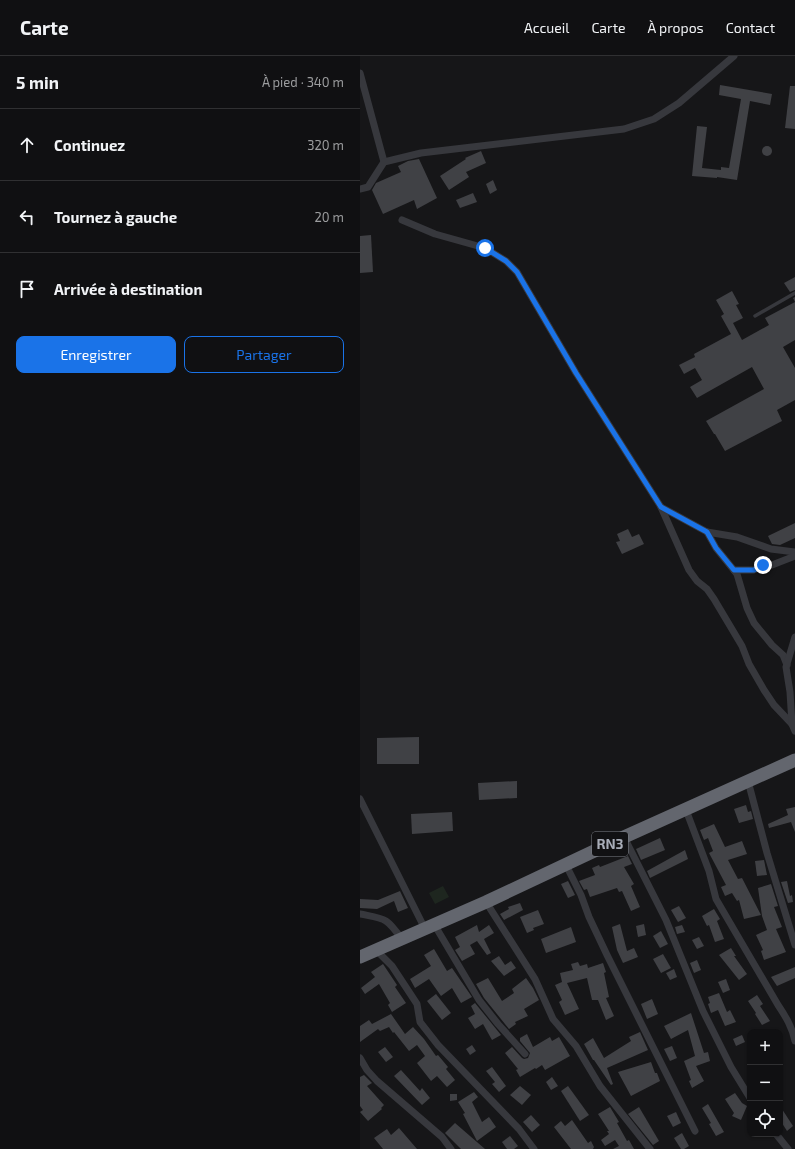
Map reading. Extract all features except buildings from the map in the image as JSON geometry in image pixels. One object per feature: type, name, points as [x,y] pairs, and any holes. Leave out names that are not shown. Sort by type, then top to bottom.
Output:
[{"type":"highway","name":"RN3","points":[[360,957],[486,902],[624,837],[795,760]]},
{"type":"street","points":[[360,189],[368,187],[384,162],[421,153],[624,129],[654,119],[679,103],[734,56]]},
{"type":"street","points":[[360,73],[384,162]]},
{"type":"street","points":[[402,220],[435,234],[485,248],[506,261],[517,272],[576,373],[661,507],[689,570],[697,581],[707,589],[714,599],[742,646],[749,664],[764,690],[774,705],[792,724]]},
{"type":"street","points":[[661,507],[707,532],[737,537],[771,548],[795,552]]},
{"type":"street","points":[[707,532],[716,548],[737,574],[747,608],[754,623],[772,645],[783,655],[787,665],[792,724],[795,731]]},
{"type":"street","points":[[734,570],[754,570],[763,565],[772,565],[795,556]]},
{"type":"street","points":[[787,665],[795,637]]},
{"type":"street","points":[[748,781],[767,853],[795,946]]},
{"type":"street","points":[[360,800],[430,927],[479,1000],[525,1054]]},
{"type":"street","points":[[686,810],[709,871],[716,899],[787,1018],[795,1041]]},
{"type":"street","points":[[624,837],[666,920],[703,1011],[731,1067],[747,1093]]},
{"type":"street","points":[[566,865],[581,895],[589,917],[607,955],[695,1131]]},
{"type":"street","points":[[486,902],[535,979],[552,1019],[576,1046],[600,1086],[650,1149]]},
{"type":"street","points":[[360,914],[385,920],[390,923],[401,938]]},
{"type":"street","points":[[376,950],[392,966],[417,1004],[420,1022],[433,1039],[519,1129],[534,1149]]},
{"type":"street","points":[[360,1058],[367,1070],[377,1081],[442,1137],[451,1149]]},
{"type":"street","points":[[778,1137],[788,1149]]},
{"type":"lane","points":[[755,316],[795,293]]},
{"type":"shaded area","points":[[443,886],[449,897],[435,904],[429,893]]},
{"type":"route","points":[[485,248],[494,255],[506,261],[517,272],[576,373],[661,507],[707,532],[716,548],[734,570],[754,570],[763,565]]}]
